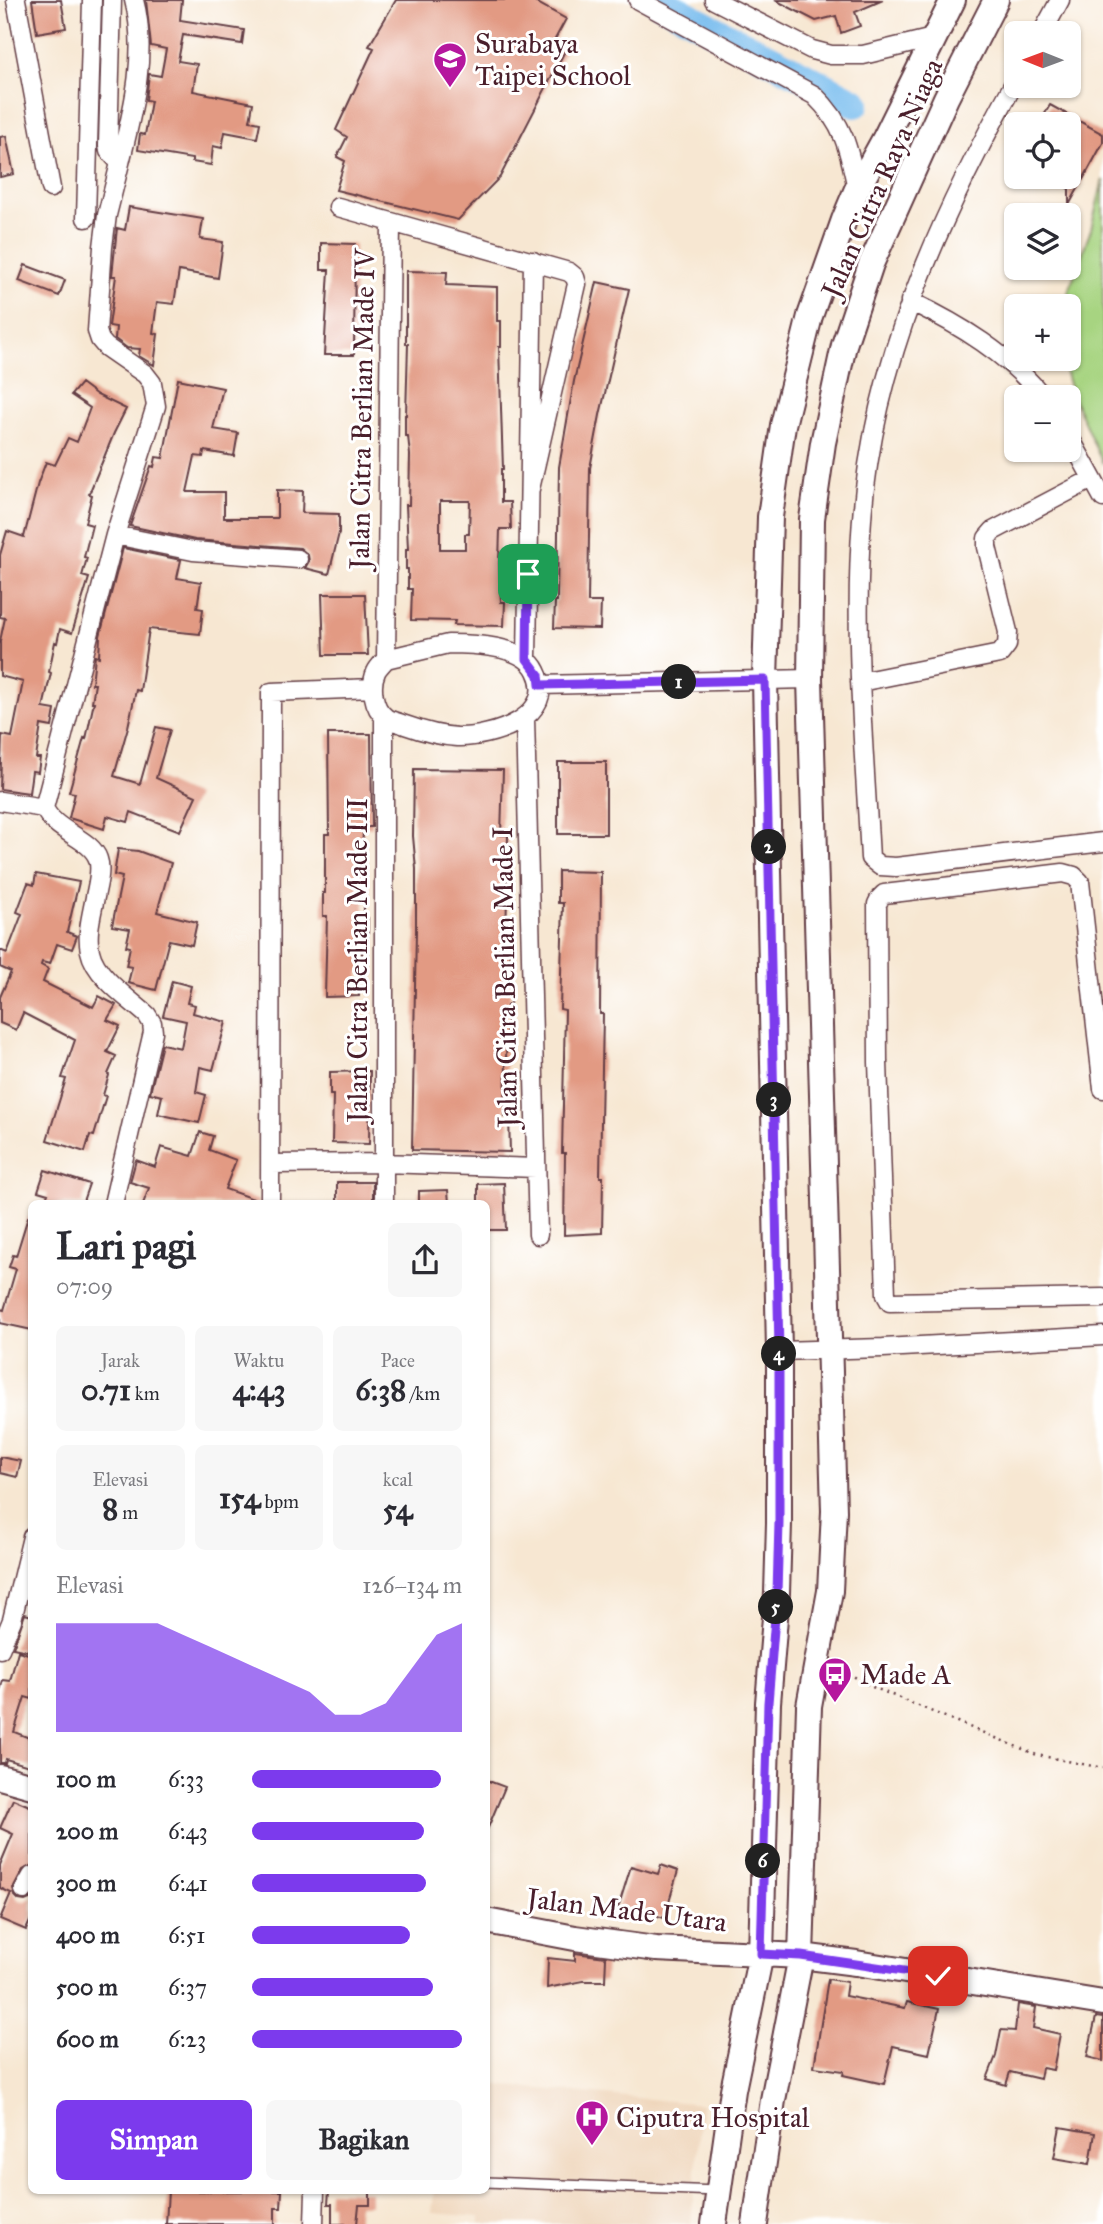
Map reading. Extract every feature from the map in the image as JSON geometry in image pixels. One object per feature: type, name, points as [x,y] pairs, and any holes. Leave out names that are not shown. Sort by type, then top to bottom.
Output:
[{"type":"street","points":[[16,0],[51,188]]},
{"type":"street","points":[[86,218],[92,0]]},
{"type":"street","points":[[112,0],[108,145],[109,151],[120,163]]},
{"type":"street","points":[[114,1200],[153,1031],[152,1023],[147,1015],[102,974],[90,951],[98,858],[91,848],[56,824],[44,808],[116,535],[156,406],[152,383],[145,374],[106,347],[97,331],[104,236],[138,75],[139,19],[134,0]]},
{"type":"street","points":[[638,0],[814,95],[828,109],[844,133],[857,189]]},
{"type":"street","points":[[714,0],[811,50],[831,55],[863,55],[933,38]]},
{"type":"street","name":"Jalan Citra Raya Niaga","points":[[714,2224],[733,2090],[761,1954],[768,1703],[777,1593],[779,1351],[765,680],[770,517],[783,425],[810,316],[857,189],[953,0]]},
{"type":"street","name":"Jalan Citra Raya Niaga","points":[[755,2224],[773,2099],[801,1956],[809,1706],[830,1591],[834,1511],[810,678],[812,519],[823,443],[844,345],[871,264],[946,98],[996,0]]},
{"type":"street","points":[[1049,21],[1060,0]]},
{"type":"street","points":[[1006,98],[978,148],[910,301],[891,360],[879,410],[862,518],[860,682],[870,858],[880,866],[896,867],[1103,842]]},
{"type":"street","points":[[338,207],[391,223]]},
{"type":"street","name":"Jalan Citra Berlian Made IV","points":[[386,659],[391,223],[533,261],[569,272],[575,277],[577,284],[530,489]]},
{"type":"street","points":[[527,659],[533,261]]},
{"type":"street","points":[[910,301],[952,321],[1007,361],[1031,385]]},
{"type":"street","points":[[1081,458],[1103,498]]},
{"type":"street","points":[[860,682],[1000,654],[1007,645],[1008,632],[987,538],[993,531],[1093,479]]},
{"type":"street","points":[[116,535],[193,551],[298,559]]},
{"type":"street","points":[[475,644],[502,649],[527,659],[539,675],[539,697],[534,709],[525,718],[505,728],[483,735],[437,735],[384,717],[376,704],[373,688],[376,672],[386,659],[448,645],[475,644]]},
{"type":"street","points":[[540,685],[810,678]]},
{"type":"street","points":[[270,1200],[271,692],[373,688]]},
{"type":"street","name":"Jalan Citra Berlian Made III","points":[[384,717],[384,1200]]},
{"type":"street","name":"Jalan Citra Berlian Made I","points":[[525,718],[538,1236]]},
{"type":"street","points":[[0,801],[44,808]]},
{"type":"street","points":[[1103,1089],[1080,882],[1074,876],[1063,873],[884,894],[880,898],[877,904],[878,1062],[886,1295],[890,1302],[1103,1298]]},
{"type":"street","points":[[270,1164],[383,1163],[536,1168]]},
{"type":"street","points":[[779,1351],[1103,1336]]},
{"type":"street","points":[[0,1649],[12,1620],[28,1554]]},
{"type":"street","points":[[0,1777],[28,1785]]},
{"type":"street","name":"Jalan Made Utara","points":[[490,1922],[575,1938],[656,1949],[801,1956],[870,1965],[1103,2003]]},
{"type":"street","points":[[314,2194],[314,2224]]},
{"type":"lane","points":[[490,2182],[718,2191]]},
{"type":"path","points":[[818,1656],[870,1686],[1037,1755],[1103,1768]]},
{"type":"shaded area","name":"Ciputra Hospital","points":[[490,2084],[702,2104],[691,2224],[480,2224],[480,2217],[432,2213],[434,2194],[490,2194]]},
{"type":"green space","points":[[1103,180],[1103,464],[1081,415],[1081,385],[1069,385],[1065,371],[1081,371],[1081,294],[1068,294],[1073,280],[1081,280],[1081,257]]},
{"type":"building","points":[[32,0],[61,0],[66,28],[37,33]]},
{"type":"building","points":[[146,0],[182,0],[180,20],[244,30],[242,44],[183,35],[178,61],[197,64],[193,91],[253,103],[250,121],[260,123],[257,138],[225,132],[222,148],[213,146],[211,165],[138,150],[140,134],[145,135],[151,101],[146,100],[149,74],[161,76],[166,49],[151,46]]},
{"type":"building","name":"Surabaya Taipei School","points":[[396,0],[532,0],[566,19],[554,41],[567,47],[500,177],[458,220],[336,190],[345,161],[337,157],[347,137],[336,130],[374,48],[369,46]]},
{"type":"building","points":[[775,0],[883,0],[855,12],[860,26],[841,33],[836,16],[816,21]]},
{"type":"building","points":[[1050,105],[1063,112],[1046,112]]},
{"type":"building","points":[[1081,122],[1103,134],[1103,143],[1081,183]]},
{"type":"building","points":[[6,136],[14,174],[0,177],[0,137]]},
{"type":"building","points":[[1069,189],[1078,189],[1070,203]]},
{"type":"building","points":[[129,207],[203,219],[200,239],[223,242],[218,278],[179,271],[174,304],[157,302],[153,333],[158,334],[154,365],[139,356],[140,349],[127,348],[115,339],[116,327],[109,326],[116,276],[112,276],[117,228],[125,230]]},
{"type":"building","points":[[321,243],[355,244],[354,355],[324,355],[329,270],[321,270]]},
{"type":"building","points":[[25,265],[65,280],[59,296],[19,281]]},
{"type":"building","points":[[406,271],[447,272],[446,285],[497,287],[497,321],[501,321],[501,502],[510,502],[511,529],[500,529],[499,563],[501,602],[505,602],[504,626],[454,625],[455,621],[411,620],[412,589],[408,589],[406,569],[406,505],[409,505],[410,455],[408,436],[405,436]],"holes":[[[440,501],[470,501],[469,534],[465,534],[465,549],[440,549]]]},
{"type":"building","points":[[597,282],[629,289],[590,468],[588,602],[601,602],[600,629],[554,628],[557,601],[559,467],[574,381]]},
{"type":"building","points":[[178,379],[223,388],[213,429],[238,433],[234,456],[204,451],[203,457],[195,456],[187,492],[224,492],[224,518],[277,518],[277,490],[303,491],[302,513],[339,514],[339,533],[329,574],[305,568],[309,561],[308,555],[300,548],[195,540],[130,526],[151,466],[154,467],[156,457],[163,458]]},
{"type":"building","points":[[81,383],[97,395],[126,409],[89,494],[92,495],[85,523],[92,525],[82,576],[89,578],[72,633],[60,629],[57,643],[55,642],[43,708],[55,710],[52,727],[41,725],[36,758],[40,758],[38,772],[32,771],[29,793],[0,789],[2,735],[12,737],[23,682],[0,676],[0,641],[5,618],[0,617],[0,555],[7,531],[24,537],[46,462],[55,465],[68,438],[77,442],[90,408],[71,395]]},
{"type":"building","points":[[123,548],[181,560],[177,578],[201,582],[197,608],[203,609],[200,634],[149,629],[140,691],[136,690],[114,776],[140,784],[156,727],[170,730],[156,778],[196,796],[180,831],[131,812],[128,822],[107,816],[104,829],[69,818],[75,793],[69,792],[84,738],[86,739],[94,702],[95,684],[92,684],[95,656],[99,657],[100,636]]},
{"type":"building","points":[[322,594],[365,594],[368,655],[324,655]]},
{"type":"building","points":[[328,734],[371,734],[372,827],[363,827],[362,862],[368,948],[362,948],[359,996],[325,997],[327,916],[323,916],[323,893],[325,834],[329,834]]},
{"type":"building","points":[[558,762],[606,762],[606,834],[558,834]]},
{"type":"building","points":[[414,769],[503,770],[501,835],[508,835],[506,945],[509,945],[510,977],[505,1117],[509,1117],[510,1152],[412,1150],[416,931]]},
{"type":"building","points":[[118,849],[138,851],[171,863],[157,912],[197,922],[192,945],[169,940],[156,990],[128,983],[132,967],[126,966],[130,947],[126,946],[130,929],[112,926],[122,877],[114,875]]},
{"type":"building","points":[[558,871],[601,872],[602,1233],[564,1235],[565,1153],[562,1153],[565,1010],[560,1009],[563,903],[558,903]]},
{"type":"building","points":[[36,874],[79,882],[67,932],[77,936],[72,949],[57,944],[50,964],[42,962],[41,965],[48,969],[43,982],[93,1007],[99,996],[116,1005],[107,1020],[120,1026],[107,1052],[116,1056],[108,1074],[103,1095],[106,1096],[94,1136],[90,1135],[85,1152],[47,1140],[66,1079],[62,1078],[75,1040],[23,1013],[16,1030],[0,1023],[0,997],[11,972],[0,967],[0,950],[7,953],[22,914],[17,912],[28,883],[34,885]]},
{"type":"building","points":[[172,981],[191,986],[187,1003],[195,1005],[193,1013],[226,1022],[213,1070],[200,1067],[196,1092],[206,1095],[199,1123],[158,1114],[162,1096],[150,1093],[162,1044],[181,1048],[186,1021],[163,1016]]},
{"type":"building","points":[[370,1071],[369,1144],[332,1143],[333,1095],[330,1095],[330,1072]]},
{"type":"building","points":[[200,1132],[213,1136],[209,1150],[236,1160],[225,1189],[256,1200],[144,1200],[149,1188],[130,1182],[136,1160],[155,1167],[161,1147],[192,1156]]},
{"type":"building","points":[[45,1170],[89,1184],[83,1200],[46,1200],[48,1194],[38,1191]]},
{"type":"building","points":[[337,1182],[373,1182],[373,1200],[337,1200]]},
{"type":"building","points":[[504,1183],[506,1230],[490,1230],[490,1200],[478,1200],[478,1184]]},
{"type":"building","points":[[448,1190],[449,1200],[419,1200],[419,1191]]},
{"type":"building","points":[[28,1217],[28,1329],[0,1323],[0,1309],[4,1310],[16,1269],[9,1267],[13,1255],[16,1256]]},
{"type":"building","points":[[0,1457],[21,1461],[17,1477],[0,1473]]},
{"type":"building","points":[[25,1614],[28,1615],[28,1651],[13,1648]]},
{"type":"building","points":[[18,1651],[28,1654],[28,1698],[25,1697],[14,1732],[28,1737],[28,1766],[6,1759],[5,1763],[0,1763],[0,1691],[3,1680],[10,1681]]},
{"type":"building","points":[[490,1781],[505,1787],[490,1823]]},
{"type":"building","points":[[13,1799],[28,1805],[28,1867],[23,1870],[13,1889],[19,1900],[28,1900],[26,1930],[0,1919],[11,1893],[0,1888],[0,1865],[13,1834],[0,1828]]},
{"type":"building","points":[[661,1865],[678,1871],[664,1918],[645,1912],[644,1916],[618,1908],[631,1866],[658,1874]]},
{"type":"building","points":[[575,1953],[606,1957],[605,1981],[583,1981],[547,1988],[548,1958],[575,1961]]},
{"type":"building","points":[[828,1979],[847,1982],[845,1996],[905,2008],[907,2002],[939,2009],[929,2054],[893,2046],[884,2084],[843,2075],[844,2071],[814,2067]]},
{"type":"building","points":[[1018,2004],[1036,2007],[1033,2028],[1060,2034],[1053,2070],[1042,2068],[1040,2079],[1010,2072],[1006,2085],[987,2079],[996,2056],[1001,2030],[1015,2031]]},
{"type":"building","points":[[1096,2017],[1103,2018],[1103,2061],[1087,2057]]},
{"type":"building","points":[[1060,2127],[1095,2133],[1090,2164],[1054,2158]]},
{"type":"building","points":[[168,2194],[282,2194],[281,2208],[275,2208],[275,2224],[166,2224]]},
{"type":"building","points":[[329,2194],[370,2194],[370,2205],[359,2205],[357,2224],[332,2224],[332,2204],[328,2204]]},
{"type":"waterway","points":[[657,0],[855,103]]},
{"type":"place","name":"Surabaya Taipei School","points":[[450,89]]},
{"type":"place","name":"Made A","points":[[835,1704]]},
{"type":"place","name":"Ciputra Hospital","points":[[592,2147]]},
{"type":"route","points":[[528,574],[527,659],[539,675],[540,685],[765,680],[779,1351],[779,1523],[777,1593],[768,1703],[761,1954],[801,1956],[938,1976]]}]
